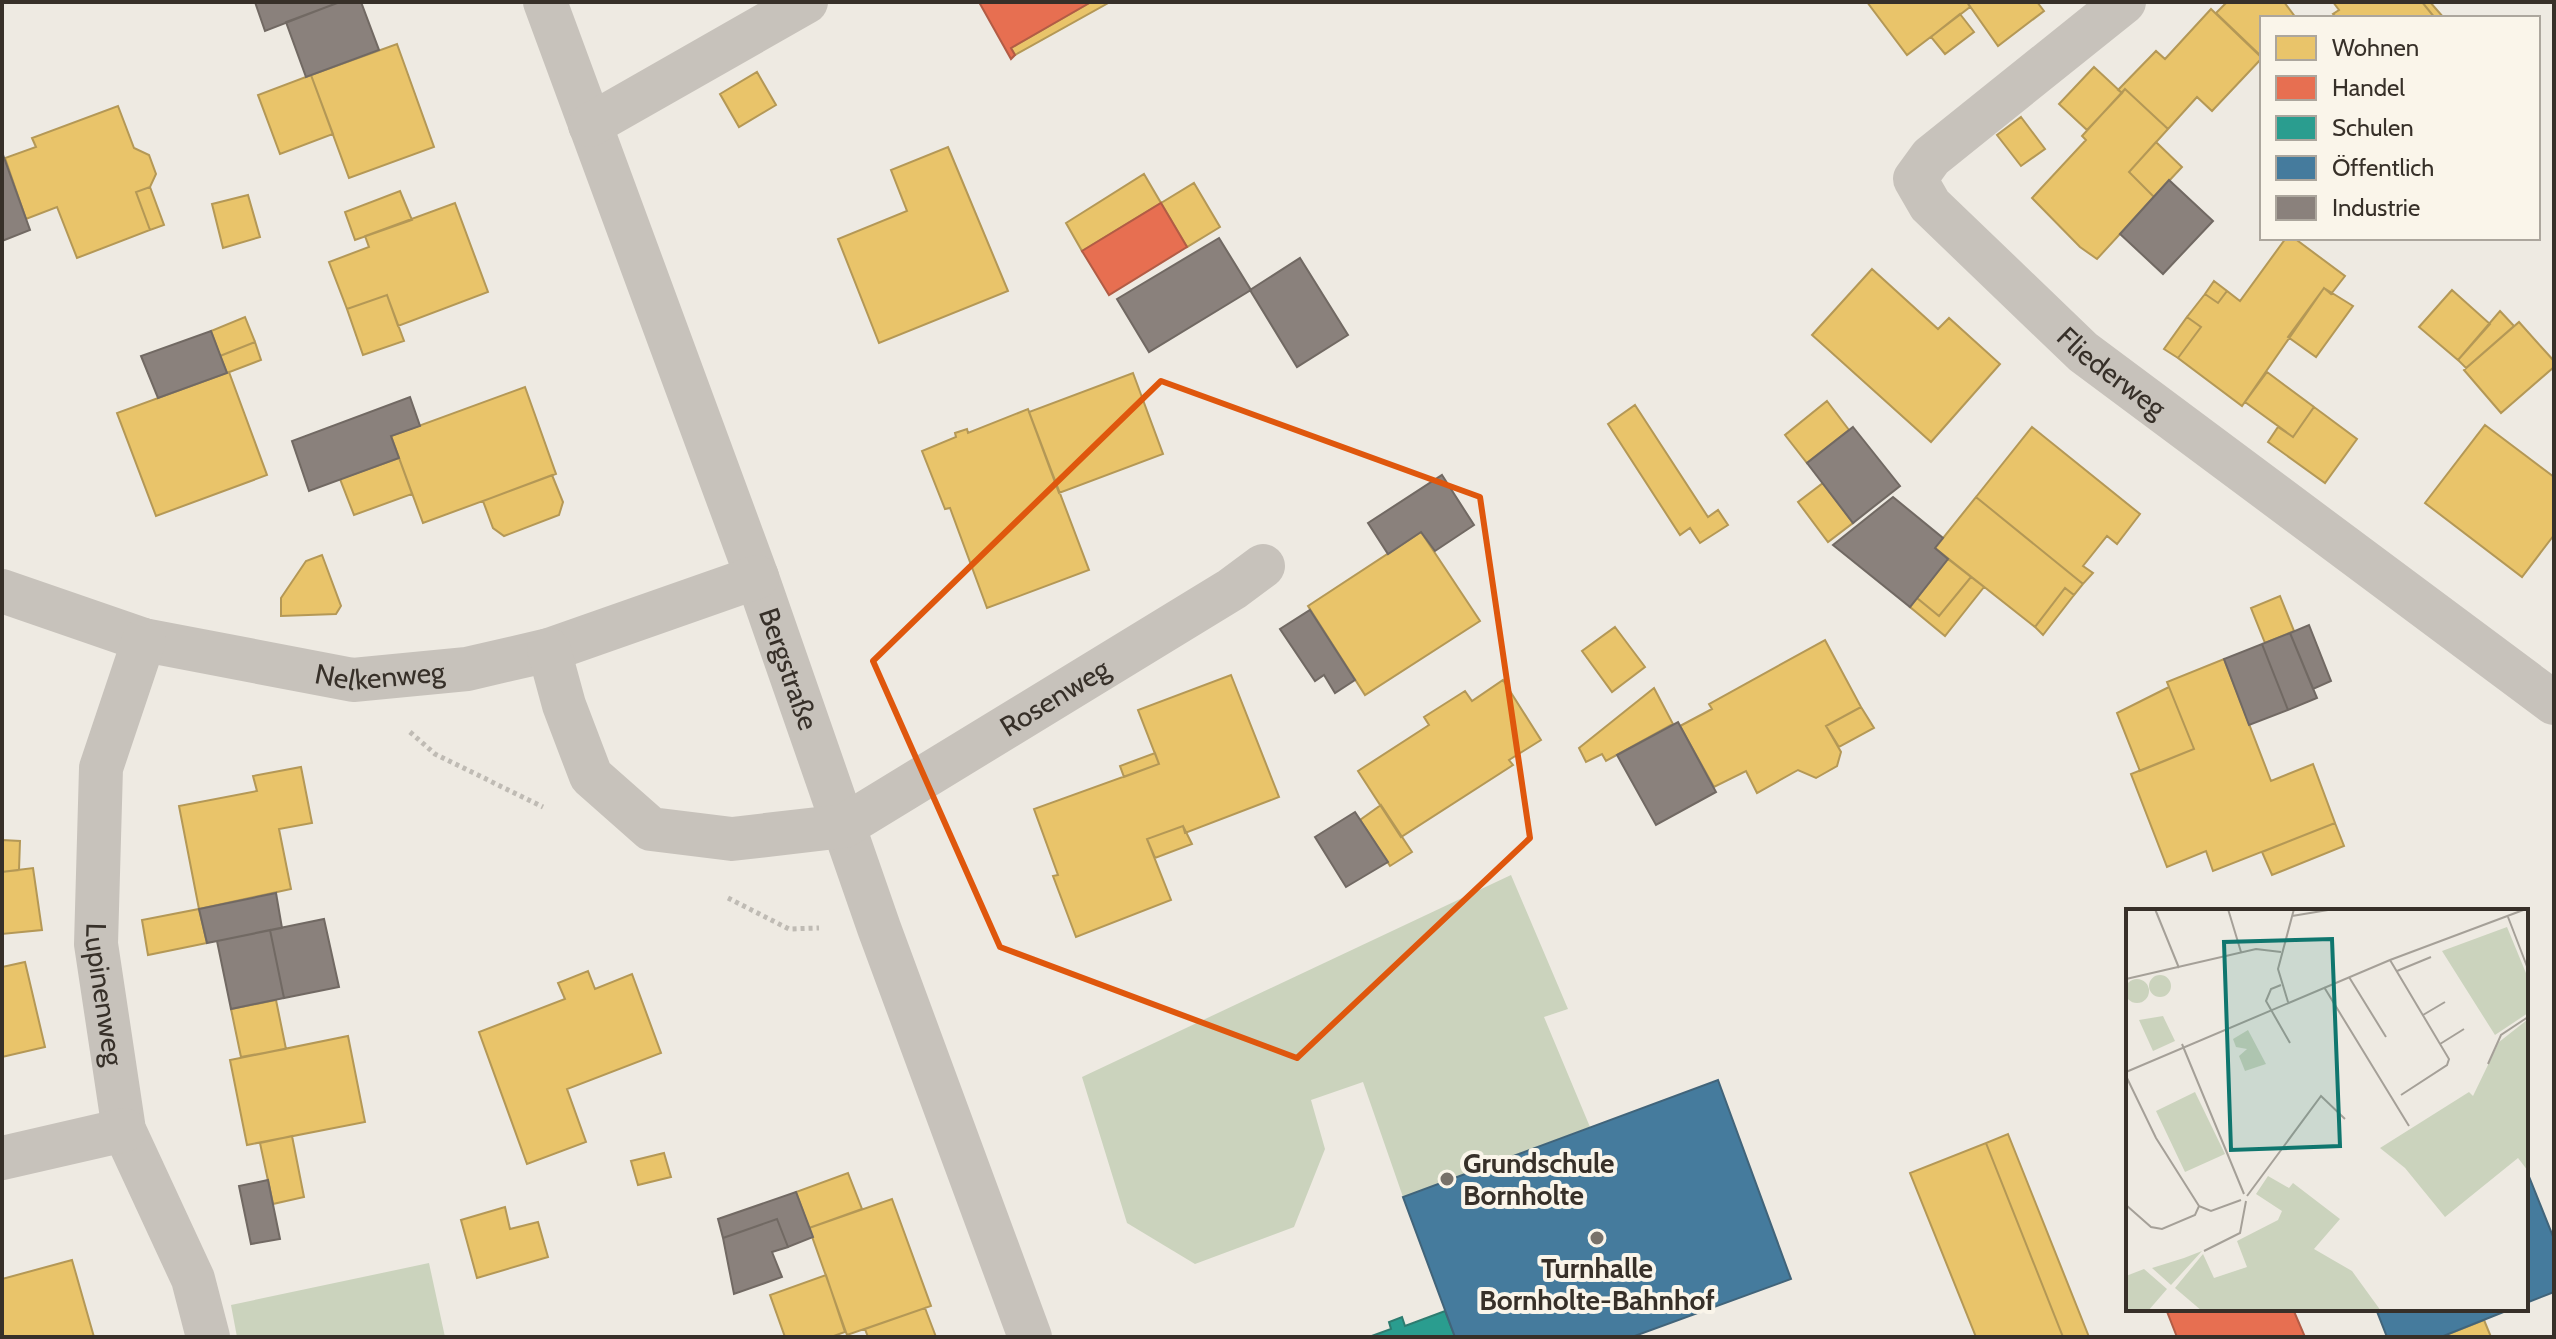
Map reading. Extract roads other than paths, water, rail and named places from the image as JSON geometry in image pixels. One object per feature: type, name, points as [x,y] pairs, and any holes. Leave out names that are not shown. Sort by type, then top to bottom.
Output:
[{"type":"street","name":"Bergstraße","points":[[545,2],[757,577],[1030,1337]]},
{"type":"street","points":[[590,125],[806,2]]},
{"type":"street","name":"Fliederweg","points":[[2124,2],[1931,157],[1915,179],[1930,205],[2083,352],[2554,703]]},
{"type":"street","name":"Rosenweg","points":[[844,826],[1232,589],[1263,566]]},
{"type":"street","name":"Nelkenweg","points":[[2,591],[144,640],[353,680],[467,669],[549,650],[757,577]]},
{"type":"street","name":"Lupinenweg","points":[[144,640],[101,768],[96,944],[124,1130],[193,1279],[208,1337]]},
{"type":"street","points":[[549,650],[564,705],[591,776],[651,829],[732,839],[844,826]]},
{"type":"street","points":[[2,1158],[124,1130]]},
{"type":"place","name":"Grundschule Bornholte","points":[[1447,1179]]},
{"type":"place","name":"Turnhalle Bornholte-Bahnhof","points":[[1597,1238]]}]
